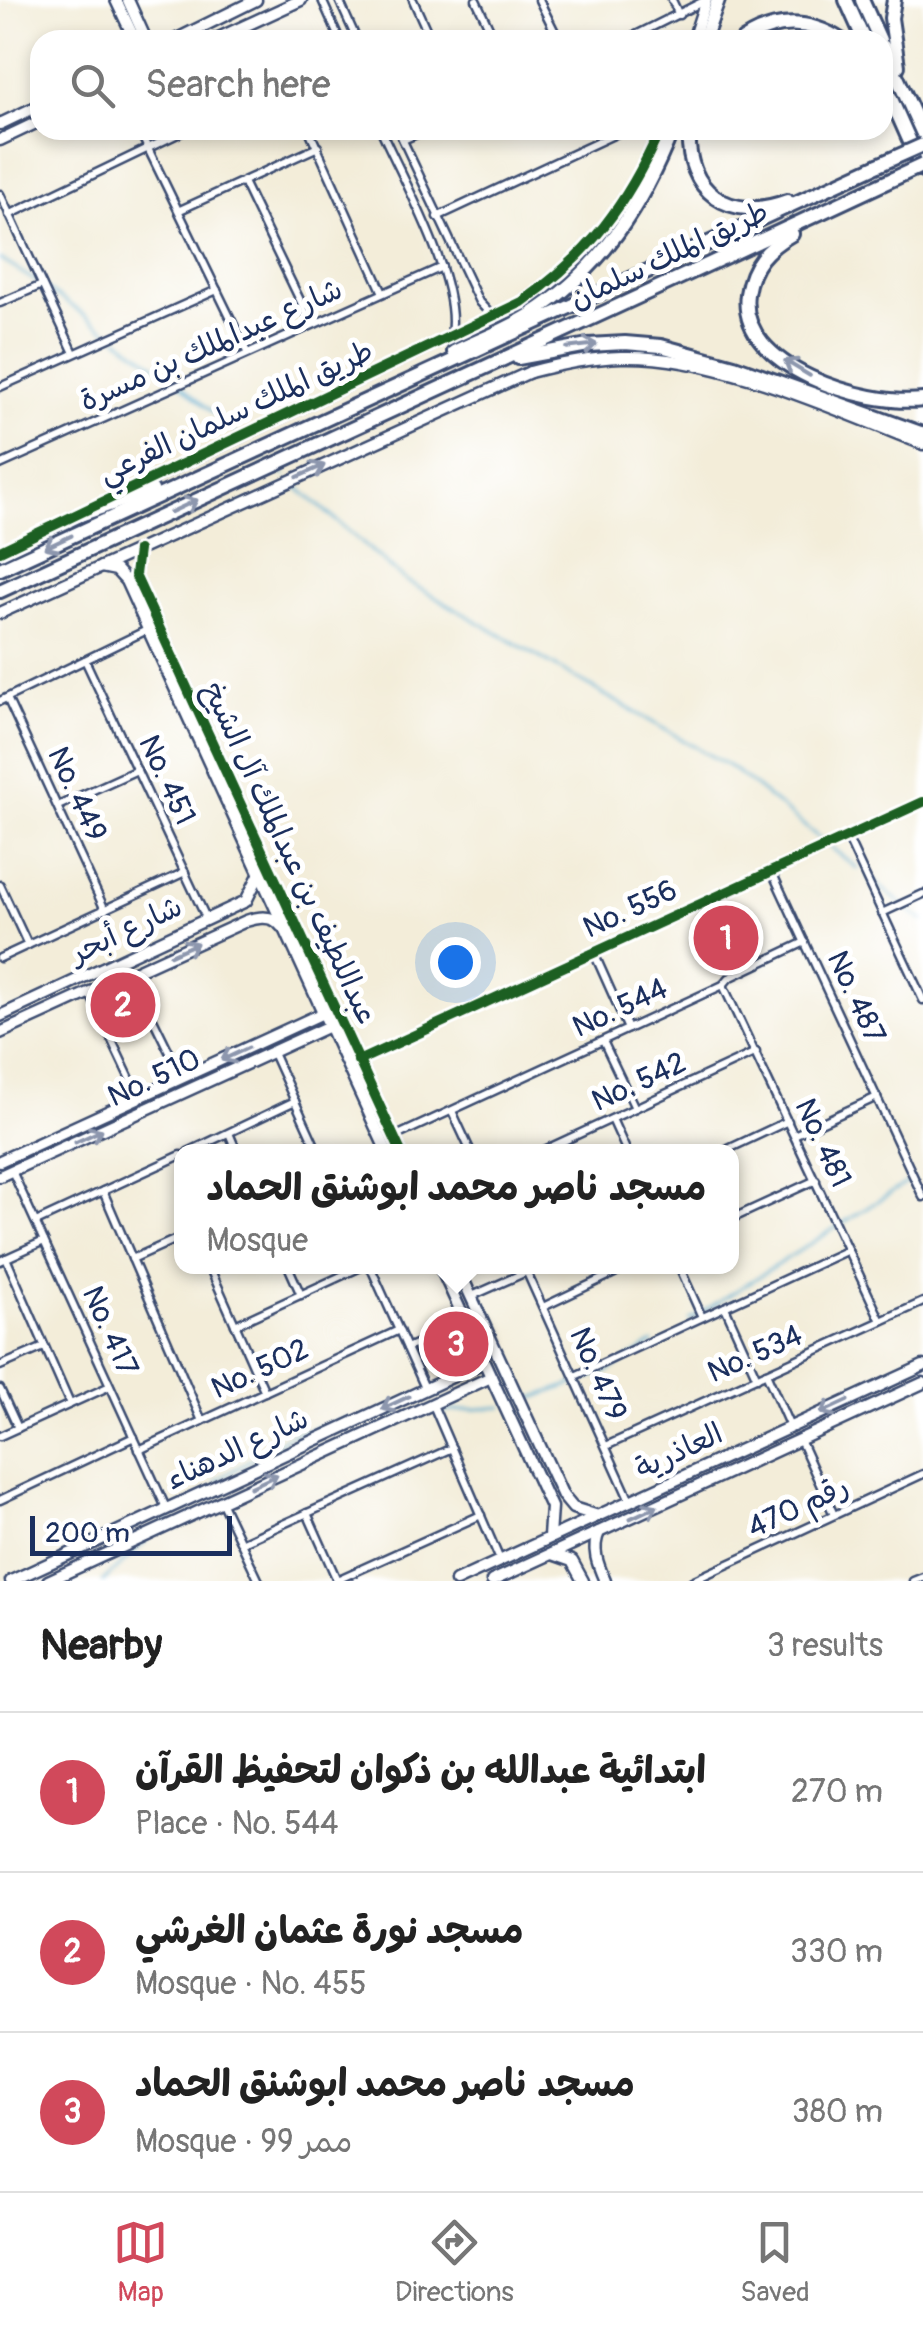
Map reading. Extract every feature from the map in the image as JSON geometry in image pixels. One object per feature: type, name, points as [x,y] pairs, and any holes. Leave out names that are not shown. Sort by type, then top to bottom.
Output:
[{"type":"highway","points":[[708,30],[718,0]]},
{"type":"highway","points":[[846,0],[860,30]]},
{"type":"highway","points":[[862,0],[876,30]]},
{"type":"highway","points":[[892,30],[894,0]]},
{"type":"highway","points":[[761,30],[795,23],[822,30]]},
{"type":"highway","points":[[893,42],[902,88]]},
{"type":"highway","points":[[893,68],[923,134]]},
{"type":"highway","points":[[893,104],[923,168]]},
{"type":"highway","points":[[258,448],[526,318],[556,298],[594,264],[626,223],[642,198],[668,140]]},
{"type":"highway","points":[[690,140],[692,167],[700,182],[724,204],[751,208],[774,206],[878,166]]},
{"type":"highway","name":"طريق الملك سلمان","points":[[0,570],[923,145]]},
{"type":"highway","name":"طريق الملك سلمان","points":[[0,592],[923,168]]},
{"type":"highway","points":[[822,212],[766,251],[754,267],[746,302],[749,320],[761,342],[788,364],[820,382],[874,399],[923,400]]},
{"type":"highway","points":[[486,366],[588,344],[661,346],[734,366],[923,434]]},
{"type":"highway","points":[[74,516],[212,471]]},
{"type":"street","points":[[116,0],[130,30]]},
{"type":"street","points":[[128,0],[142,30]]},
{"type":"street","points":[[195,30],[256,0]]},
{"type":"street","points":[[236,30],[301,0]]},
{"type":"street","points":[[322,0],[336,30]]},
{"type":"street","points":[[339,0],[352,30]]},
{"type":"street","points":[[413,0],[426,30]]},
{"type":"street","points":[[476,0],[490,30]]},
{"type":"street","points":[[540,0],[554,30]]},
{"type":"street","points":[[672,0],[679,15]]},
{"type":"street","points":[[647,30],[706,0]]},
{"type":"street","points":[[696,30],[706,0]]},
{"type":"street","points":[[0,124],[30,110]]},
{"type":"street","points":[[0,140],[30,126]]},
{"type":"street","points":[[144,140],[247,352]]},
{"type":"street","points":[[10,214],[165,140]]},
{"type":"street","points":[[314,140],[383,293]]},
{"type":"street","points":[[385,140],[442,268],[450,293],[450,338]]},
{"type":"street","points":[[403,140],[479,302],[494,318]]},
{"type":"street","points":[[437,217],[603,140]]},
{"type":"street","name":"طريق الملك سلمان الفرعي","points":[[0,551],[494,318],[548,284],[596,240],[623,202],[655,140]]},
{"type":"street","points":[[180,210],[318,147]]},
{"type":"street","points":[[243,182],[311,323]]},
{"type":"street","points":[[0,194],[74,354]]},
{"type":"street","name":"شارع عبدالملك بن مسرة","points":[[0,465],[311,323],[442,268]]},
{"type":"street","points":[[0,303],[42,285]]},
{"type":"street","points":[[0,387],[217,290]]},
{"type":"street","points":[[0,614],[530,372],[600,358],[676,360],[774,388],[923,444]]},
{"type":"street","points":[[100,568],[116,570],[130,578],[138,550]]},
{"type":"street","name":"عبداللطيف بن عبدالملك آل الشيخ","points":[[130,578],[148,630],[289,936],[323,1028],[383,1144]]},
{"type":"street","name":"عبداللطيف بن عبدالملك آل الشيخ","points":[[130,578],[397,1144]]},
{"type":"street","points":[[3,699],[148,630]]},
{"type":"street","name":"No. 451","points":[[86,660],[207,920]]},
{"type":"street","name":"No. 449","points":[[3,699],[58,806],[104,910]]},
{"type":"street","points":[[58,806],[137,770]]},
{"type":"street","name":"No. 556","points":[[358,1060],[923,802]]},
{"type":"street","points":[[846,837],[923,1000]]},
{"type":"street","name":"No. 487","points":[[772,871],[923,1197]]},
{"type":"street","points":[[0,958],[185,872]]},
{"type":"street","name":"شارع أبحر","points":[[0,1016],[236,906],[252,894],[259,875]]},
{"type":"street","points":[[0,885],[28,945]]},
{"type":"street","points":[[882,913],[923,894]]},
{"type":"street","points":[[236,906],[248,908],[250,916],[246,921]]},
{"type":"street","points":[[246,921],[263,917],[278,921],[289,936]]},
{"type":"street","name":"شارع أبحر","points":[[0,1033],[246,921]]},
{"type":"street","name":"No. 544","points":[[394,1137],[724,984],[729,978],[805,942]]},
{"type":"street","points":[[594,953],[628,1029]]},
{"type":"street","points":[[131,973],[182,1078]]},
{"type":"street","points":[[913,979],[923,974]]},
{"type":"street","name":"No. 481","points":[[724,984],[881,1321]]},
{"type":"street","points":[[90,992],[139,1098]]},
{"type":"street","name":"No. 510","points":[[3,1160],[318,1016]]},
{"type":"street","name":"No. 510","points":[[0,1176],[323,1028]]},
{"type":"street","points":[[603,1041],[635,1108]]},
{"type":"street","points":[[272,1052],[314,1144]]},
{"type":"street","name":"No. 542","points":[[557,1144],[756,1052]]},
{"type":"street","points":[[794,1135],[877,1097]]},
{"type":"street","points":[[204,1144],[295,1101]]},
{"type":"street","points":[[452,1111],[467,1144]]},
{"type":"street","points":[[612,1118],[623,1144]]},
{"type":"street","points":[[739,1144],[788,1121]]},
{"type":"street","points":[[229,1132],[234,1144]]},
{"type":"street","points":[[36,1222],[174,1158]]},
{"type":"street","points":[[3,1160],[12,1171]]},
{"type":"street","name":"No. 417","points":[[12,1171],[164,1511]]},
{"type":"street","points":[[914,1176],[923,1172]]},
{"type":"street","points":[[739,1215],[816,1180]]},
{"type":"street","points":[[102,1191],[202,1421]]},
{"type":"street","points":[[132,1259],[174,1240]]},
{"type":"street","points":[[44,1241],[3,1260],[70,1404]]},
{"type":"street","points":[[575,1376],[848,1250]]},
{"type":"street","points":[[213,1274],[265,1392]]},
{"type":"street","points":[[291,1274],[301,1296]]},
{"type":"street","points":[[235,1325],[349,1274]]},
{"type":"street","points":[[370,1274],[425,1389]]},
{"type":"street","points":[[444,1274],[484,1362],[486,1380]]},
{"type":"street","points":[[461,1274],[568,1502],[572,1508],[596,1515]]},
{"type":"street","points":[[471,1297],[515,1274]]},
{"type":"street","name":"No. 479","points":[[527,1274],[630,1501]]},
{"type":"street","points":[[543,1307],[612,1274]]},
{"type":"street","points":[[683,1274],[702,1317]]},
{"type":"street","name":"No. 534","points":[[606,1446],[923,1302]]},
{"type":"street","points":[[726,1307],[757,1378]]},
{"type":"street","points":[[407,1348],[466,1321]]},
{"type":"street","name":"No. 502","points":[[139,1450],[399,1330]]},
{"type":"street","points":[[0,1366],[44,1346]]},
{"type":"street","name":"شارع الدهناء","points":[[11,1581],[484,1362]]},
{"type":"street","name":"العاذرية","points":[[456,1581],[923,1366]]},
{"type":"street","points":[[472,1368],[483,1371],[508,1412],[552,1507],[549,1537]]},
{"type":"street","points":[[766,1373],[790,1427]]},
{"type":"street","name":"شارع الدهناء","points":[[48,1581],[486,1380]]},
{"type":"street","name":"العاذرية","points":[[492,1581],[923,1383]]},
{"type":"street","points":[[0,1436],[110,1386]]},
{"type":"street","points":[[0,1389],[18,1428]]},
{"type":"street","points":[[432,1403],[500,1560]]},
{"type":"street","points":[[508,1412],[521,1406]]},
{"type":"street","points":[[0,1500],[134,1437]]},
{"type":"street","points":[[800,1440],[834,1515]]},
{"type":"street","points":[[241,1542],[452,1448]]},
{"type":"street","points":[[712,1464],[716,1478]]},
{"type":"street","name":"رقم 470","points":[[692,1581],[923,1474]]},
{"type":"street","points":[[221,1501],[256,1580]]},
{"type":"street","points":[[552,1507],[560,1509],[568,1502]]},
{"type":"street","points":[[164,1511],[168,1526]]},
{"type":"street","points":[[307,1513],[337,1580],[480,1515]]},
{"type":"street","points":[[599,1532],[595,1541],[605,1581]]},
{"type":"street","points":[[551,1554],[572,1560],[581,1578]]},
{"type":"street","points":[[581,1578],[583,1564],[599,1567]]},
{"type":"street","points":[[711,1572],[715,1581]]},
{"type":"street","points":[[914,1581],[923,1576]]},
{"type":"waterway","points":[[0,259],[37,282]]},
{"type":"waterway","points":[[47,289],[110,333]]},
{"type":"waterway","points":[[117,338],[166,372],[236,433]]},
{"type":"waterway","points":[[262,456],[266,459]]},
{"type":"waterway","points":[[280,471],[286,476]]},
{"type":"waterway","points":[[295,485],[405,580],[732,768],[858,869]]},
{"type":"waterway","points":[[868,877],[923,921]]},
{"type":"waterway","points":[[690,1320],[911,1180]]},
{"type":"waterway","points":[[525,1401],[609,1371],[653,1343]]},
{"type":"waterway","points":[[441,1412],[503,1407]]},
{"type":"waterway","points":[[376,1417],[398,1415]]},
{"type":"waterway","points":[[216,1481],[292,1434],[348,1419]]},
{"type":"waterway","points":[[166,1522],[182,1507]]},
{"type":"waterway","points":[[103,1581],[146,1541]]},
{"type":"cycle path","points":[[0,551],[522,302],[567,266],[604,226],[634,182],[655,140]]},
{"type":"cycle path","points":[[138,550],[135,575],[397,1144]]},
{"type":"cycle path","points":[[358,1061],[923,802]]},
{"type":"place","name":"ابتدائية عبدالله بن ذكوان لتحفيظ القرآن","points":[[726,938]]},
{"type":"place","name":"مسجد نورة عثمان الغرشي","points":[[123,1005]]},
{"type":"place","name":"مسجد ناصر محمد ابوشنق الحماد","points":[[456,1344]]}]
